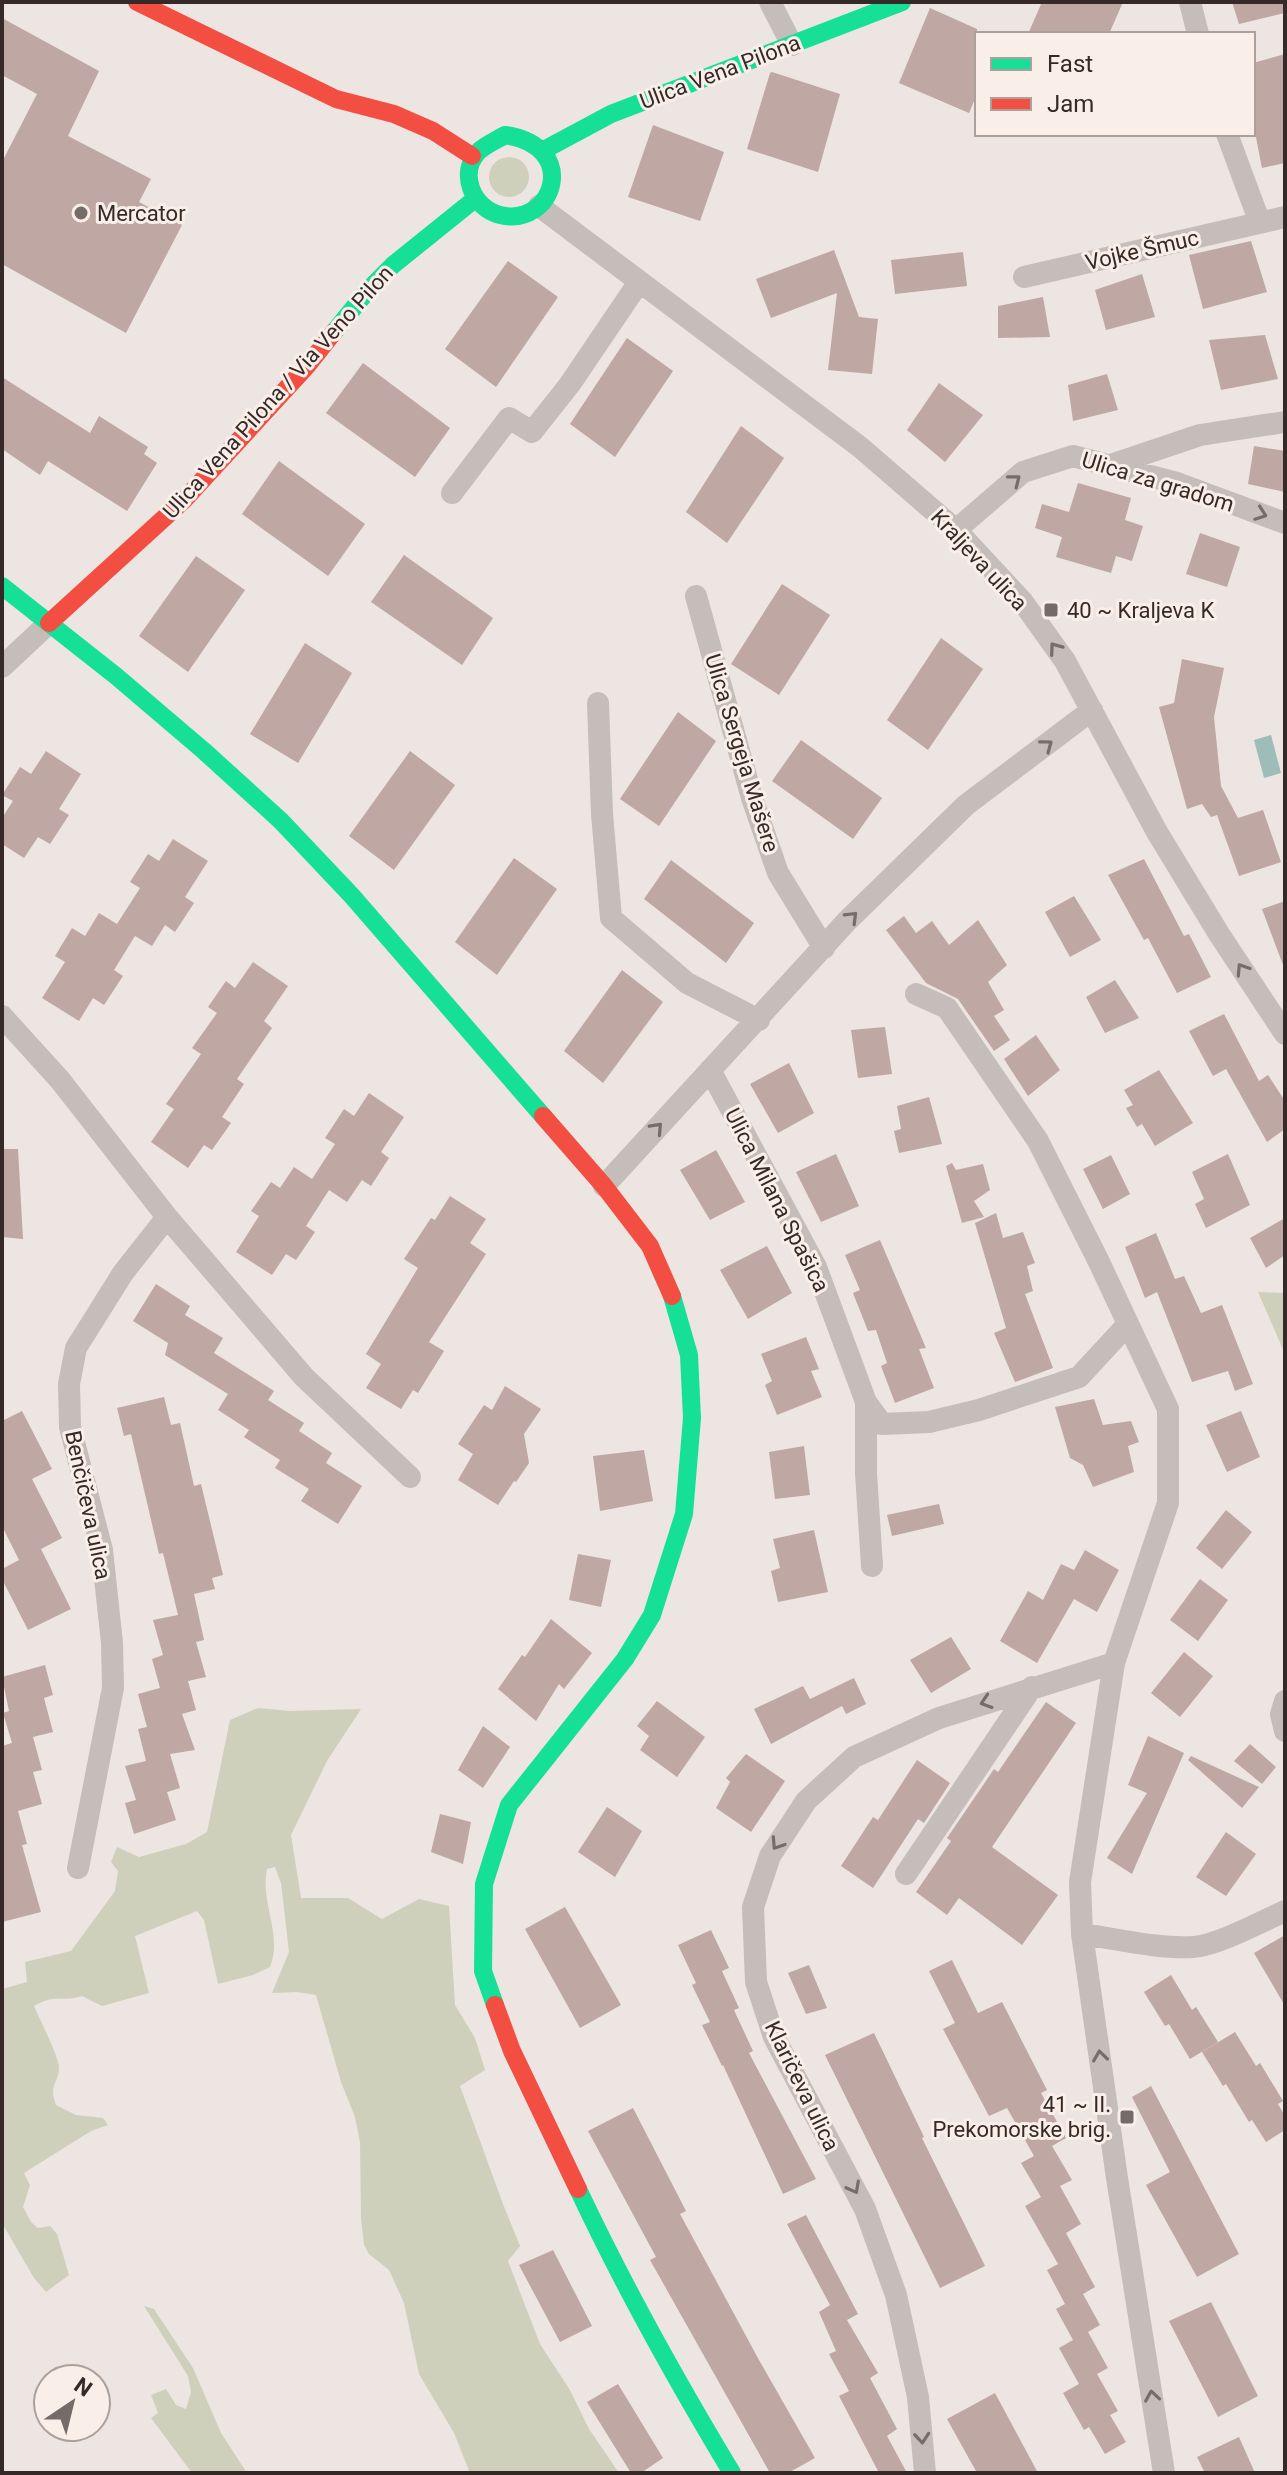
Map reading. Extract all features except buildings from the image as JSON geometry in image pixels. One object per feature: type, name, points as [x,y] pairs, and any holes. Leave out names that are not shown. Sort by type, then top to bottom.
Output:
[{"type":"street","points":[[137,2],[336,99],[394,114],[433,131],[472,156]]},
{"type":"street","points":[[770,2],[792,45]]},
{"type":"street","name":"Ulica Vena Pilona","points":[[542,151],[611,114],[902,2]]},
{"type":"street","points":[[1190,2],[1198,32]]},
{"type":"street","points":[[505,135],[519,136],[542,151],[551,166],[553,181],[547,197],[526,214],[513,218],[491,213],[471,193],[468,168],[472,156],[487,142],[505,135]]},
{"type":"street","points":[[1228,136],[1260,223]]},
{"type":"street","name":"Ulica Vena Pilona / Via Veno Pilon","points":[[49,623],[185,499],[307,366],[369,289],[393,265],[475,199]]},
{"type":"street","name":"Kraljeva ulica","points":[[539,206],[860,447],[956,530],[1022,601],[1065,661],[1157,832],[1285,1034]]},
{"type":"street","name":"Vojke Šmuc","points":[[1024,277],[1285,217]]},
{"type":"street","points":[[452,493],[509,418],[532,432],[570,384],[639,282]]},
{"type":"street","points":[[1110,466],[1200,435],[1285,422]]},
{"type":"street","name":"Ulica za gradom","points":[[956,530],[1023,472],[1073,456],[1177,483],[1285,523]]},
{"type":"street","points":[[2,586],[182,732],[281,821],[352,896],[604,1186],[650,1246],[673,1298],[689,1355],[692,1418],[684,1514],[652,1615],[625,1659],[509,1805],[484,1884],[483,1971],[512,2051],[619,2276],[670,2370],[732,2473]]},
{"type":"street","name":"Ulica Sergeja Mašere","points":[[696,596],[752,798],[778,873],[824,948]]},
{"type":"street","points":[[2,667],[49,623]]},
{"type":"street","points":[[598,703],[602,814],[611,918],[687,983],[759,1020]]},
{"type":"street","points":[[604,1186],[847,921],[966,805],[1092,710]]},
{"type":"street","points":[[916,994],[947,1008],[1038,1141],[1168,1409],[1168,1503],[1114,1663],[1080,1882],[1082,1934],[1164,2473]]},
{"type":"street","points":[[2,1016],[60,1080],[167,1217],[304,1377],[410,1477]]},
{"type":"street","name":"Ulica Milana Spašica","points":[[710,1070],[816,1267],[866,1402],[866,1473],[872,1566]]},
{"type":"street","name":"Benčičeva ulica","points":[[78,1868],[113,1688],[112,1643],[102,1550],[70,1427],[69,1384],[76,1348],[123,1273],[167,1217]]},
{"type":"street","points":[[866,1402],[882,1424],[929,1422],[979,1410],[1079,1377],[1128,1324]]},
{"type":"street","name":"Klaričeva ulica","points":[[925,2473],[918,2397],[896,2295],[865,2209],[774,2037],[756,1982],[753,1907],[770,1856],[806,1801],[854,1757],[939,1718],[1114,1663]]},
{"type":"street","points":[[906,1874],[1032,1687]]},
{"type":"street","points":[[1285,1701],[1281,1714],[1285,1731]]},
{"type":"street","points":[[1082,1934],[1162,1946],[1196,1947],[1285,1911]]},
{"type":"green space","points":[[509,157],[523,163],[529,177],[523,191],[509,197],[495,191],[489,177],[495,163]]},
{"type":"green space","points":[[1258,1292],[1285,1293],[1285,1354]]},
{"type":"green space","points":[[258,1708],[290,1711],[361,1709],[327,1761],[291,1835],[301,1898],[348,1898],[382,1919],[419,1899],[449,1906],[455,2005],[475,2038],[485,2070],[460,2086],[520,2246],[508,2261],[540,2344],[570,2390],[589,2429],[619,2473],[470,2473],[454,2433],[419,2374],[404,2303],[389,2270],[369,2254],[364,2245],[360,2142],[316,1995],[272,1993],[289,1952],[281,1883],[275,1867],[267,1869],[266,1882],[274,1943],[270,1967],[218,1984],[204,1920],[197,1911],[135,1936],[149,1993],[102,2006],[82,1996],[48,2000],[34,2006],[58,2061],[59,2073],[53,2088],[56,2105],[76,2115],[103,2118],[108,2125],[91,2131],[24,2173],[30,2185],[23,2207],[38,2228],[50,2226],[57,2234],[69,2275],[46,2292],[34,2278],[2,2223],[2,1989],[27,1982],[25,1962],[71,1951],[115,1891],[118,1871],[111,1862],[117,1847],[139,1857],[186,1844],[207,1832],[230,1720]]},
{"type":"green space","points":[[144,2306],[154,2309],[193,2368],[221,2433],[247,2473],[192,2473],[151,2418],[158,2413],[151,2395],[166,2389],[176,2405],[186,2409],[191,2392],[188,2376]]},
{"type":"water","points":[[1271,735],[1281,773],[1264,778],[1254,740]]},
{"type":"traffic: fast","points":[[542,151],[611,114],[902,2]]},
{"type":"traffic: fast","points":[[505,135],[529,142],[544,154],[551,169],[551,184],[545,198],[534,210],[519,216],[490,211],[476,198],[469,180],[469,170],[478,152],[505,135]]},
{"type":"traffic: fast","points":[[334,332],[393,265],[475,199]]},
{"type":"traffic: fast","points":[[2,586],[116,676],[281,821],[352,896],[543,1116]]},
{"type":"traffic: fast","points":[[495,2005],[483,1971],[484,1884],[509,1805],[625,1659],[652,1615],[684,1514],[692,1418],[689,1355],[672,1296]]},
{"type":"traffic: fast","points":[[578,2189],[651,2333],[732,2473]]},
{"type":"traffic: jam","points":[[137,2],[336,99],[394,114],[433,131],[472,156]]},
{"type":"traffic: jam","points":[[49,623],[185,499],[307,366],[334,332]]},
{"type":"traffic: jam","points":[[543,1116],[604,1186],[650,1246],[672,1296]]},
{"type":"traffic: jam","points":[[495,2005],[512,2051],[578,2189]]},
{"type":"place","name":"Mercator","points":[[81,213]]},
{"type":"place","name":"40 ~ Kraljeva K","points":[[1051,610]]},
{"type":"place","name":"41 ~ II. Prekomorske brig.","points":[[1127,2117]]}]
